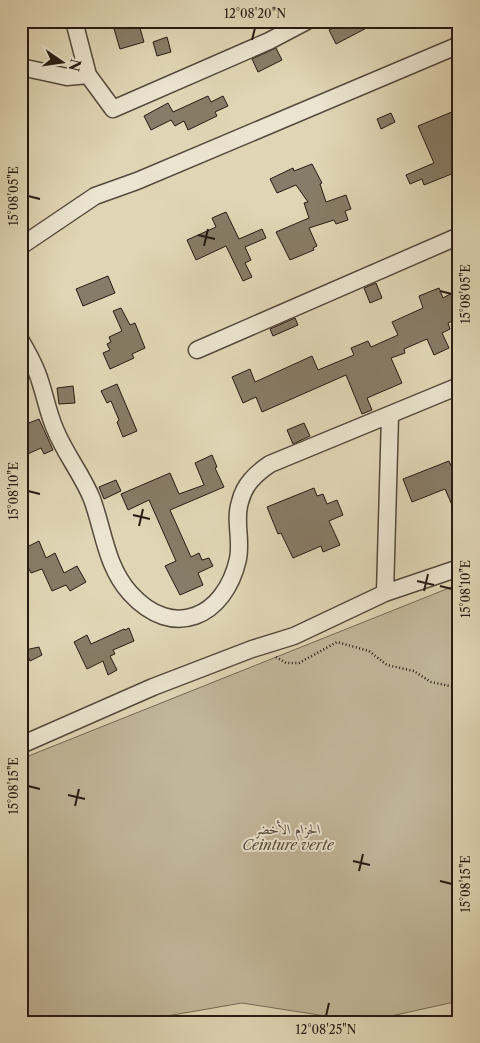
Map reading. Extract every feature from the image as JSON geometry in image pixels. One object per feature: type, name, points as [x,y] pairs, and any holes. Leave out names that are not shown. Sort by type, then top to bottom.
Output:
[{"type":"street","points":[[74,21],[88,75],[113,109],[269,41],[307,21]]},
{"type":"street","points":[[21,246],[95,196],[459,45]]},
{"type":"street","points":[[21,67],[67,77],[88,75]]},
{"type":"street","points":[[197,350],[459,236]]},
{"type":"street","points":[[21,341],[40,379],[58,436],[80,473],[91,498],[105,550],[116,573],[125,588],[145,607],[164,617],[176,619],[199,615],[209,609],[224,591],[238,558],[240,502],[254,476],[270,464],[459,386]]},
{"type":"street","points":[[385,593],[390,416]]},
{"type":"street","points":[[21,745],[153,686],[252,649],[294,636],[385,593],[459,568]]},
{"type":"path","points":[[271,654],[286,663],[299,663],[338,642],[369,651],[387,665],[414,670],[430,682],[459,688]]},
{"type":"green space","name":"الحزام الأخضر Ceinture verte","points":[[459,584],[459,1001],[364,1022],[242,1003],[132,1022],[21,1022],[21,759]]},
{"type":"building","points":[[123,21],[138,21],[144,42],[120,49],[114,29],[124,26]]},
{"type":"building","points":[[346,21],[380,21],[336,44],[329,30]]},
{"type":"building","points":[[167,37],[171,52],[157,56],[153,42]]},
{"type":"building","points":[[276,48],[282,60],[258,72],[252,59]]},
{"type":"building","points":[[208,96],[211,102],[223,96],[228,106],[215,112],[217,116],[188,130],[184,121],[175,126],[171,120],[151,130],[144,116],[168,103],[173,112]]},
{"type":"building","points":[[459,109],[459,171],[424,185],[422,179],[410,184],[406,175],[434,163],[418,126]]},
{"type":"building","points":[[391,113],[395,122],[381,129],[377,119]]},
{"type":"building","points":[[312,164],[322,183],[320,184],[326,202],[346,195],[351,209],[345,211],[348,220],[336,224],[334,220],[309,228],[317,246],[313,248],[314,250],[290,260],[276,232],[309,218],[304,203],[308,202],[296,185],[277,193],[270,179],[293,168],[294,171]]},
{"type":"building","points":[[226,212],[239,239],[262,229],[266,238],[245,247],[251,260],[245,263],[252,277],[243,281],[226,246],[196,260],[187,240],[216,227],[212,218]]},
{"type":"building","points":[[108,276],[115,293],[83,306],[76,289]]},
{"type":"building","points":[[376,283],[382,298],[370,303],[364,288]]},
{"type":"building","points":[[439,288],[443,298],[459,289],[459,318],[448,323],[450,329],[442,333],[449,348],[434,355],[427,339],[404,349],[405,353],[391,358],[402,383],[367,398],[372,410],[362,414],[346,375],[262,412],[256,397],[243,403],[232,377],[250,369],[255,382],[312,356],[318,370],[354,355],[351,348],[368,341],[371,347],[398,335],[392,322],[423,308],[419,296]]},
{"type":"building","points":[[121,308],[130,325],[135,323],[145,348],[132,354],[134,358],[110,369],[103,353],[110,350],[107,344],[111,342],[109,337],[122,331],[113,311]]},
{"type":"building","points":[[295,318],[298,325],[273,336],[270,329]]},
{"type":"building","points":[[117,384],[137,431],[123,437],[117,422],[119,420],[111,401],[107,403],[101,391]]},
{"type":"building","points":[[73,386],[75,403],[59,404],[57,388]]},
{"type":"building","points":[[39,419],[53,450],[44,454],[41,448],[21,457],[21,426]]},
{"type":"building","points":[[304,423],[310,436],[293,444],[287,430]]},
{"type":"building","points":[[212,455],[217,467],[215,468],[224,487],[170,510],[191,557],[199,553],[202,560],[209,558],[213,566],[198,573],[203,585],[180,595],[165,566],[176,561],[149,500],[128,510],[121,494],[170,473],[179,494],[204,485],[195,463]]},
{"type":"building","points":[[449,461],[452,468],[459,465],[459,521],[445,489],[412,502],[403,479]]},
{"type":"building","points":[[116,480],[121,491],[104,499],[99,487]]},
{"type":"building","points":[[314,488],[317,496],[323,494],[327,504],[337,500],[343,515],[329,521],[340,545],[323,552],[321,546],[293,558],[281,533],[278,534],[267,507]]},
{"type":"building","points":[[39,541],[46,558],[55,553],[64,573],[77,566],[86,582],[70,591],[66,585],[52,591],[42,569],[31,573],[27,565],[21,567],[21,550]]},
{"type":"building","points":[[129,628],[134,641],[113,650],[115,654],[110,656],[117,670],[108,675],[103,661],[87,669],[74,642],[87,635],[91,644]]},
{"type":"building","points":[[39,647],[42,655],[30,661],[25,650]]}]
